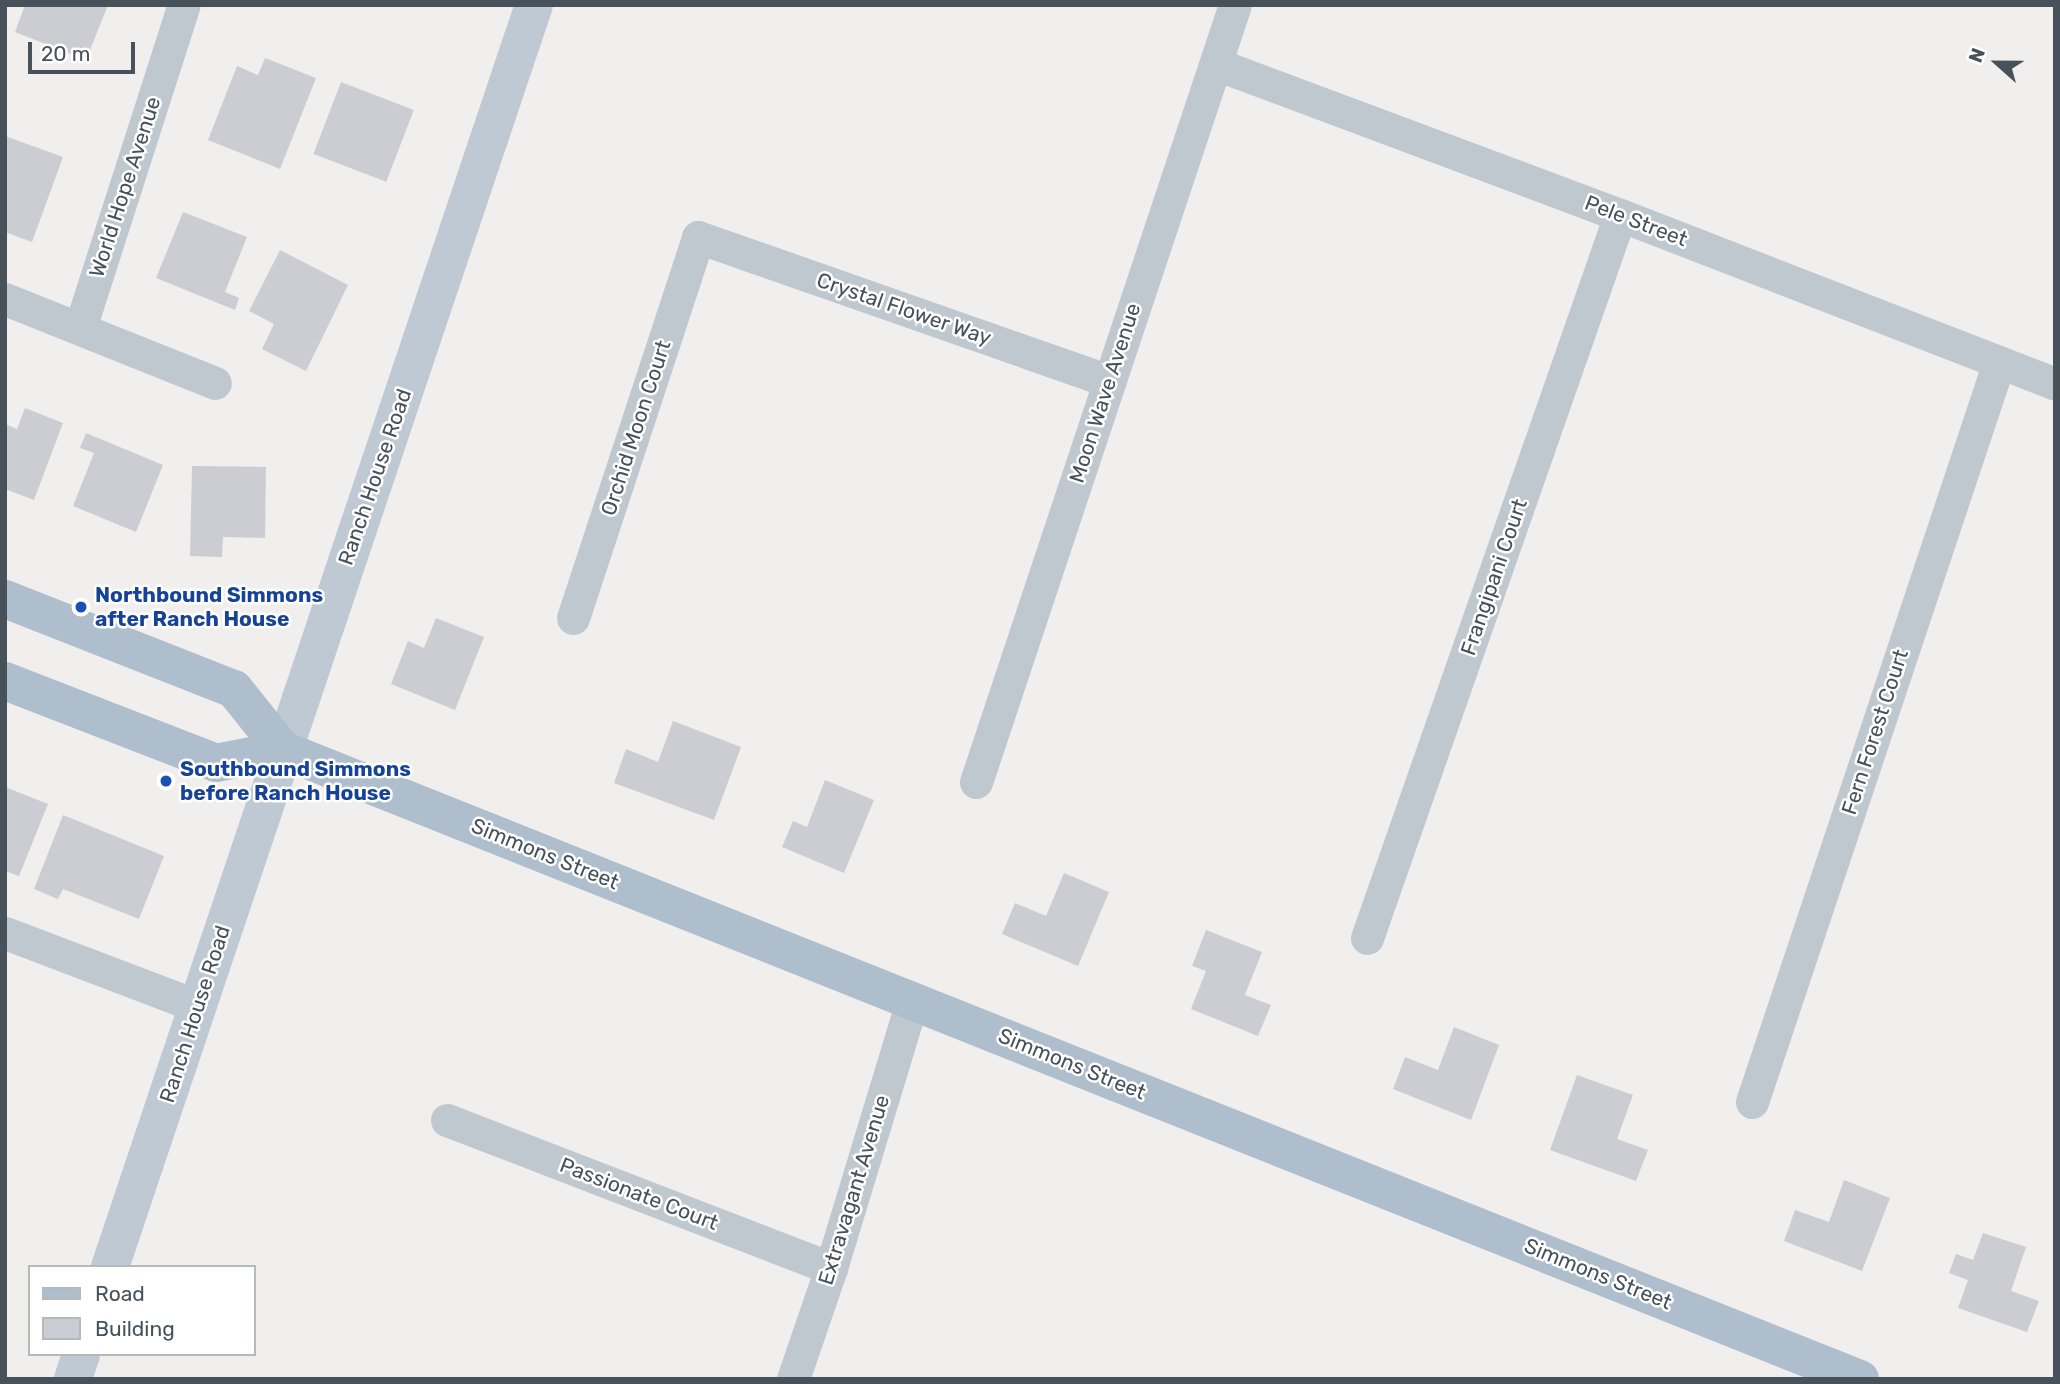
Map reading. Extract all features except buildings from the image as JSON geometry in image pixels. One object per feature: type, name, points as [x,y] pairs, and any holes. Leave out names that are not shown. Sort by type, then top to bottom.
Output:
[{"type":"main road","name":"Simmons Street","points":[[5,599],[233,689],[283,750],[1860,1379]]},
{"type":"main road","points":[[5,681],[216,763],[283,750]]},
{"type":"street","name":"World Hope Avenue","points":[[80,328],[184,5]]},
{"type":"street","name":"Ranch House Road","points":[[111,1265],[534,5]]},
{"type":"street","name":"Moon Wave Avenue","points":[[975,782],[1235,5]]},
{"type":"street","name":"Pele Street","points":[[1216,64],[1620,215],[2055,384]]},
{"type":"street","name":"Frangipani Court","points":[[1367,938],[1620,215]]},
{"type":"street","name":"Crystal Flower Way","points":[[698,237],[1110,381]]},
{"type":"street","name":"Orchid Moon Court","points":[[573,618],[698,237]]},
{"type":"street","points":[[5,299],[215,383]]},
{"type":"street","name":"Fern Forest Court","points":[[1752,1102],[1999,362]]},
{"type":"street","points":[[5,933],[197,1006]]},
{"type":"street","name":"Extravagant Avenue","points":[[793,1379],[831,1268],[912,1001]]},
{"type":"street","name":"Passionate Court","points":[[447,1121],[831,1268]]},
{"type":"street","points":[[73,1379],[80,1356]]},
{"type":"place","name":"Northbound Simmons after Ranch House","points":[[81,607]]},
{"type":"place","name":"Southbound Simmons before Ranch House","points":[[166,781]]}]
